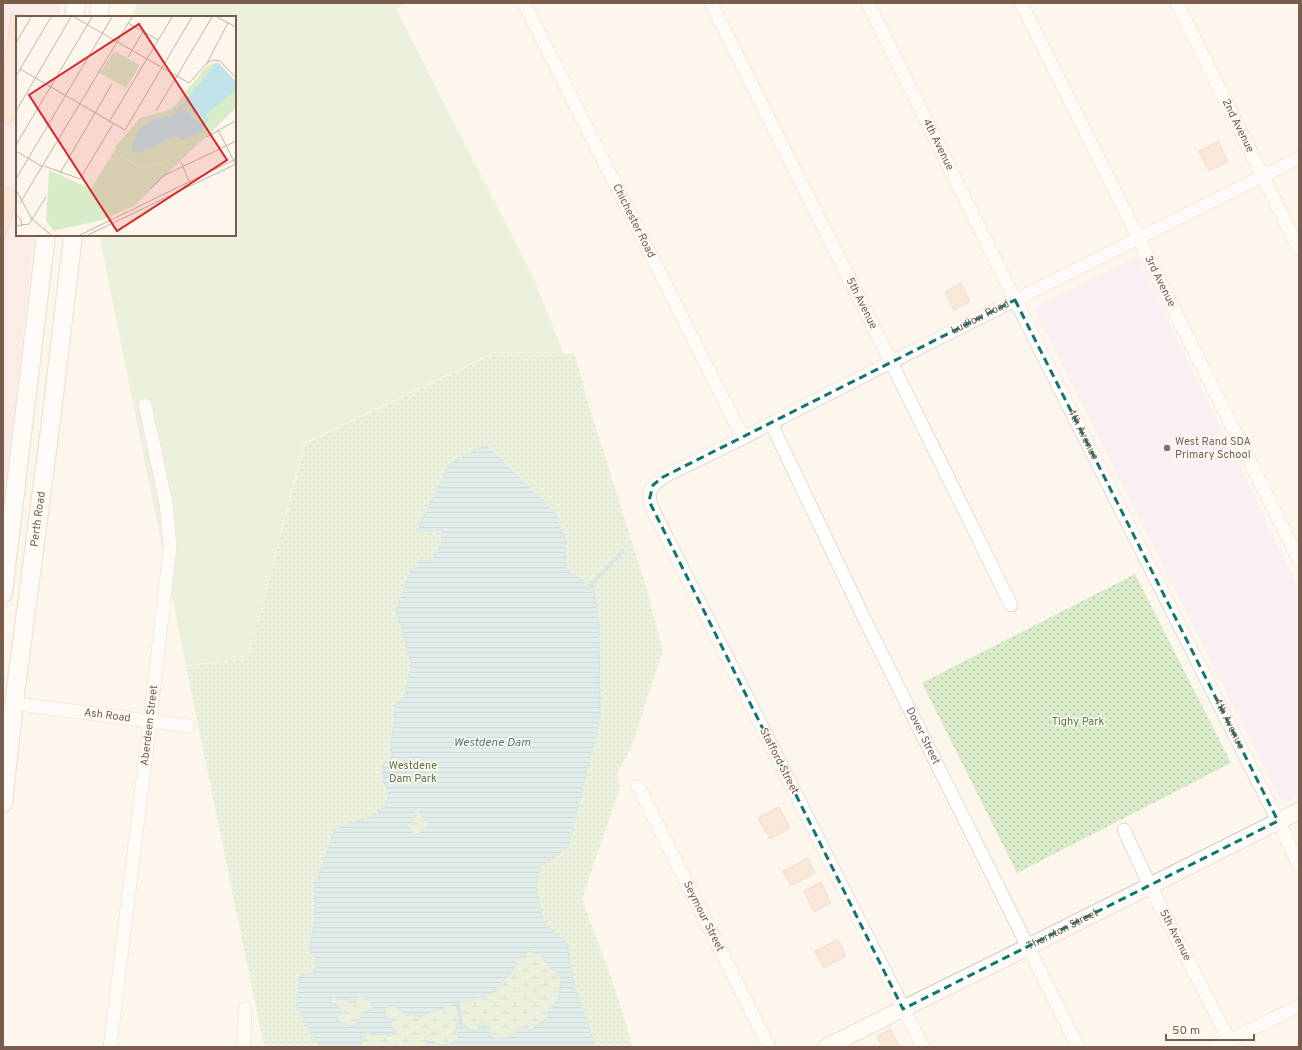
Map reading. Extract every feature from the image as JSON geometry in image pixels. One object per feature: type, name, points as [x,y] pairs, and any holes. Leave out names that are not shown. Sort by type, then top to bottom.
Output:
[{"type":"main road","points":[[74,16],[76,3]]},
{"type":"main road","points":[[98,16],[100,3]]},
{"type":"main road","points":[[3,594],[46,236]]},
{"type":"main road","name":"Perth Road","points":[[3,803],[14,703],[51,421],[73,236]]},
{"type":"street","name":"Chichester Road","points":[[524,3],[743,438]]},
{"type":"street","name":"5th Avenue","points":[[711,3],[891,362],[1010,605]]},
{"type":"street","name":"4th Avenue","points":[[868,3],[1015,300],[1299,865]]},
{"type":"street","name":"3rd Avenue","points":[[1022,3],[1299,560]]},
{"type":"street","name":"2nd Avenue","points":[[1177,3],[1299,249]]},
{"type":"street","name":"Ludlow Road","points":[[663,477],[1299,158]]},
{"type":"street","name":"Aberdeen Street","points":[[110,1047],[170,548],[166,503],[145,405]]},
{"type":"street","name":"Dover Street","points":[[771,422],[862,616],[1078,1047]]},
{"type":"street","name":"Stafford Street","points":[[663,477],[653,485],[649,493],[649,501],[922,1047]]},
{"type":"street","name":"Ash Road","points":[[26,705],[188,726]]},
{"type":"street","name":"Seymour Street","points":[[638,786],[769,1047]]},
{"type":"street","name":"Thornton Street","points":[[826,1047],[1299,811]]},
{"type":"street","name":"5th Avenue","points":[[1124,830],[1150,886],[1229,1040]]},
{"type":"street","points":[[1215,1047],[1299,1006]]},
{"type":"street","points":[[244,1047],[245,1009]]},
{"type":"highlighted area","points":[[1015,300],[1278,821],[903,1009],[649,501],[653,485],[663,477]]},
{"type":"shaded area","points":[[3,3],[61,3],[59,16],[16,16],[16,236],[34,236],[3,515]]},
{"type":"shaded area","name":"West Rand SDA Primary School","points":[[1137,256],[1299,588],[1299,794],[1282,803],[1034,308]]},
{"type":"green space","points":[[136,3],[406,3],[396,9],[534,279],[564,354],[495,352],[304,443],[248,659],[186,665],[99,236],[236,236],[236,16],[133,16]]},
{"type":"green space","name":"Westdene Dam Park","points":[[495,353],[575,354],[586,396],[645,583],[663,651],[630,751],[618,771],[619,791],[582,898],[613,983],[633,1047],[264,1047],[186,666],[248,659],[305,444]]},
{"type":"green space","name":"Tighy Park","points":[[1135,574],[1231,763],[1017,873],[922,683]]},
{"type":"green space","points":[[415,809],[425,818],[426,821],[430,822],[430,825],[424,828],[419,834],[407,827],[417,815],[412,811]]},
{"type":"green space","points":[[529,951],[542,956],[548,965],[561,977],[559,998],[549,1011],[548,1017],[530,1031],[523,1027],[510,1037],[498,1039],[493,1038],[487,1027],[473,1032],[460,1023],[456,1023],[457,1036],[453,1043],[449,1044],[439,1045],[426,1043],[424,1047],[360,1047],[363,1036],[367,1032],[390,1036],[382,1009],[394,1006],[403,1013],[413,1013],[420,1017],[434,1011],[490,994],[511,973],[519,959]]},
{"type":"green space","points":[[366,995],[372,1003],[371,1009],[361,1017],[355,1028],[336,1021],[330,1002],[333,997],[342,997],[346,1000]]},
{"type":"water","name":"Westdene Dam","points":[[486,445],[554,512],[566,541],[565,569],[594,588],[599,622],[600,718],[568,847],[540,867],[536,888],[544,923],[567,944],[574,986],[596,1047],[424,1047],[431,1039],[438,1045],[447,1045],[454,1042],[458,1037],[456,1024],[460,1023],[473,1032],[478,1030],[479,1024],[482,1022],[487,1027],[493,1038],[502,1039],[513,1035],[523,1027],[531,1030],[548,1017],[549,1011],[559,998],[561,977],[548,965],[542,956],[529,951],[519,959],[511,973],[490,994],[419,1017],[413,1013],[407,1016],[394,1006],[383,1009],[386,1012],[384,1015],[386,1018],[393,1020],[390,1025],[395,1031],[390,1036],[367,1032],[363,1036],[360,1047],[321,1047],[311,1034],[296,1004],[300,976],[312,974],[316,970],[316,958],[309,951],[316,913],[314,888],[335,829],[375,815],[387,802],[389,795],[382,776],[384,763],[393,757],[391,748],[396,704],[404,698],[412,664],[396,610],[411,570],[420,566],[420,560],[432,561],[442,542],[442,530],[416,532],[451,463]],"holes":[[[415,810],[430,823],[430,825],[424,828],[419,834],[407,827],[417,815],[413,811]],[[366,995],[368,1000],[372,1003],[372,1009],[361,1014],[355,1027],[336,1021],[342,1010],[330,1002],[333,997],[339,1000],[343,998],[350,1003],[356,1001],[356,998]]]},
{"type":"building","points":[[11,14],[24,15],[16,16],[16,120],[11,120],[11,124],[3,123],[3,78],[5,66],[3,66],[3,53],[6,53]]},
{"type":"building","points":[[1218,141],[1228,161],[1209,171],[1199,151]]},
{"type":"building","points":[[3,186],[16,191],[16,205],[3,242]]},
{"type":"building","points":[[961,283],[970,302],[954,310],[945,292]]},
{"type":"building","points":[[779,807],[790,828],[770,839],[758,818]]},
{"type":"building","points":[[808,858],[815,873],[791,886],[783,871]]},
{"type":"building","points":[[821,882],[831,903],[814,912],[804,891]]},
{"type":"building","points":[[838,939],[846,956],[824,968],[815,951]]},
{"type":"building","points":[[890,1029],[900,1047],[883,1047],[877,1036]]},
{"type":"waterway","points":[[588,588],[623,551]]},
{"type":"waterway","points":[[457,1001],[462,1028]]},
{"type":"place","name":"West Rand SDA Primary School","points":[[1167,448]]}]
